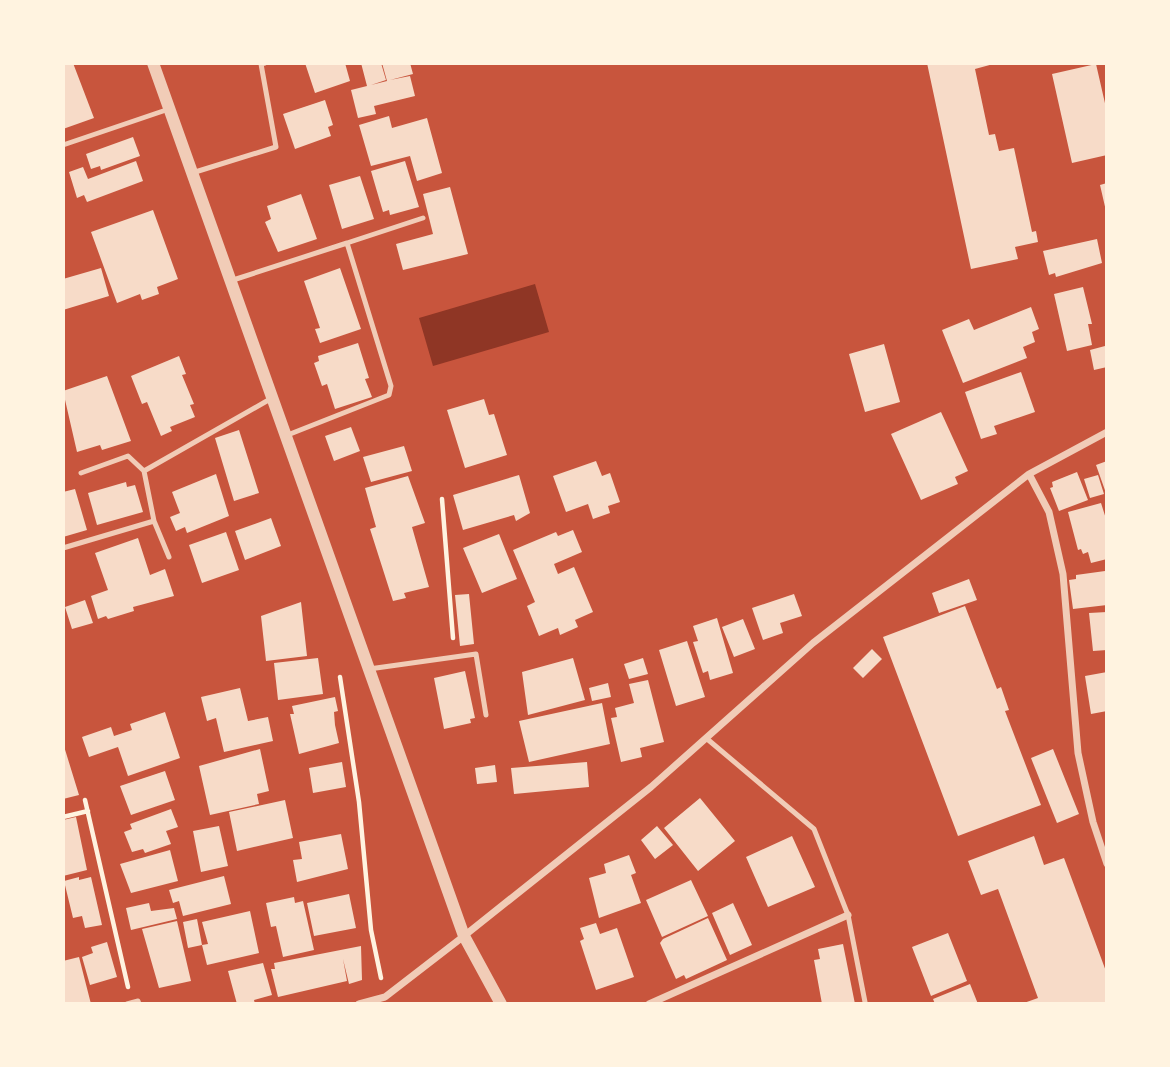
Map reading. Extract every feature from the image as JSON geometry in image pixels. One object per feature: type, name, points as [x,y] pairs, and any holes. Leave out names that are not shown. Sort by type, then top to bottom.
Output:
[{"type":"street","points":[[153,63],[464,936],[501,1004]]},
{"type":"street","points":[[359,1004],[386,1000],[651,787],[824,634],[1029,474],[1107,432]]},
{"type":"street","points":[[1029,474],[1049,512],[1063,575],[1077,753],[1093,822],[1107,864]]},
{"type":"street","points":[[649,1004],[848,915]]},
{"type":"lane","points":[[191,173],[276,147],[261,64],[265,63]]},
{"type":"lane","points":[[63,145],[169,109]]},
{"type":"lane","points":[[230,281],[423,218]]},
{"type":"lane","points":[[285,436],[389,395],[391,386],[346,243]]},
{"type":"lane","points":[[144,471],[272,398]]},
{"type":"lane","points":[[81,473],[128,456],[144,471],[154,521],[169,557]]},
{"type":"lane","points":[[63,548],[154,521]]},
{"type":"lane","points":[[369,669],[476,654],[486,715]]},
{"type":"lane","points":[[706,738],[814,829],[848,915],[865,1002]]},
{"type":"lane","points":[[129,1003],[138,1001],[139,1004]]},
{"type":"path","points":[[442,499],[455,657]]},
{"type":"path","points":[[340,677],[359,802],[371,930],[386,1000]]},
{"type":"path","points":[[85,800],[129,1003]]},
{"type":"path","points":[[63,817],[88,811]]},
{"type":"shaded area","points":[[535,284],[549,332],[433,366],[419,318]]},
{"type":"building","points":[[73,63],[94,118],[63,129],[63,65]]},
{"type":"building","points":[[305,63],[345,63],[350,81],[315,93]]},
{"type":"building","points":[[361,63],[381,63],[386,80],[371,85],[387,81],[382,63],[410,63],[413,74],[390,80],[410,76],[415,96],[374,106],[376,114],[358,118],[351,90],[367,86]]},
{"type":"building","points":[[927,63],[997,63],[975,69],[989,135],[995,134],[999,151],[1014,148],[1032,232],[1036,231],[1038,242],[1015,247],[1018,259],[971,269]]},
{"type":"building","points":[[1096,64],[1107,112],[1107,155],[1072,163],[1052,74]]},
{"type":"building","points":[[325,100],[333,125],[328,127],[331,136],[295,149],[283,114]]},
{"type":"building","points":[[389,116],[392,128],[427,118],[442,173],[417,181],[410,156],[371,166],[359,125]]},
{"type":"building","points":[[133,137],[140,156],[101,170],[100,166],[91,169],[86,154]]},
{"type":"building","points":[[136,161],[143,181],[87,202],[84,195],[77,198],[69,172],[83,167],[88,179]]},
{"type":"building","points":[[405,161],[419,207],[390,215],[389,210],[383,212],[371,171]]},
{"type":"building","points":[[360,176],[374,219],[342,229],[329,185]]},
{"type":"building","points":[[1107,183],[1107,211],[1106,211],[1100,185]]},
{"type":"building","points":[[450,187],[468,254],[403,270],[396,244],[433,234],[423,194]]},
{"type":"building","points":[[301,194],[317,239],[278,252],[265,222],[271,219],[267,206]]},
{"type":"building","points":[[153,210],[178,279],[157,287],[159,294],[142,300],[140,294],[117,303],[91,232]]},
{"type":"building","points":[[1097,239],[1102,263],[1056,277],[1055,273],[1049,275],[1043,251]]},
{"type":"building","points":[[101,268],[109,296],[63,310],[63,279]]},
{"type":"building","points":[[340,268],[361,329],[320,343],[315,329],[320,328],[304,281]]},
{"type":"building","points":[[1083,287],[1092,324],[1088,324],[1092,345],[1067,351],[1054,294]]},
{"type":"building","points":[[1031,307],[1039,329],[1032,332],[1035,342],[1023,347],[1027,358],[963,383],[942,330],[969,319],[974,330]]},
{"type":"building","points":[[358,343],[369,378],[365,379],[372,397],[335,409],[327,384],[322,386],[314,363],[319,361],[318,356]]},
{"type":"building","points":[[884,344],[900,402],[865,412],[849,354]]},
{"type":"building","points":[[1105,346],[1107,367],[1094,370],[1090,350]]},
{"type":"building","points":[[179,356],[186,374],[182,375],[194,404],[190,405],[195,417],[170,427],[172,431],[161,436],[147,402],[142,404],[131,376]]},
{"type":"building","points":[[1021,372],[1035,412],[994,426],[997,434],[981,439],[965,392]]},
{"type":"building","points":[[107,376],[131,441],[102,450],[100,445],[77,452],[63,391]]},
{"type":"building","points":[[484,399],[489,415],[494,414],[507,455],[465,468],[447,410]]},
{"type":"building","points":[[941,412],[968,471],[955,477],[958,484],[921,500],[891,434]]},
{"type":"building","points":[[351,427],[360,451],[334,461],[325,436]]},
{"type":"building","points":[[239,430],[259,493],[234,501],[215,438]]},
{"type":"building","points":[[404,446],[412,471],[371,482],[363,457]]},
{"type":"building","points":[[596,461],[602,476],[610,473],[620,502],[608,506],[610,513],[593,519],[588,504],[566,512],[553,476]]},
{"type":"building","points":[[1107,461],[1107,496],[1096,465]]},
{"type":"building","points":[[1077,472],[1088,500],[1059,511],[1050,488],[1053,487],[1052,482]]},
{"type":"building","points":[[216,474],[229,516],[187,533],[185,527],[176,531],[170,517],[180,513],[172,492]]},
{"type":"building","points":[[519,475],[530,513],[516,521],[514,515],[463,530],[453,495]]},
{"type":"building","points":[[1098,475],[1104,494],[1090,498],[1084,479]]},
{"type":"building","points":[[408,476],[425,523],[412,527],[429,587],[404,593],[406,598],[393,601],[370,529],[376,527],[365,488]]},
{"type":"building","points":[[126,482],[127,487],[135,485],[143,512],[97,525],[88,493]]},
{"type":"building","points":[[75,489],[87,530],[63,537],[63,492]]},
{"type":"building","points":[[1101,503],[1107,522],[1107,559],[1091,563],[1088,552],[1083,554],[1081,549],[1078,550],[1068,512]]},
{"type":"building","points":[[271,518],[281,546],[245,560],[235,531]]},
{"type":"building","points":[[573,530],[582,552],[554,564],[558,574],[574,567],[593,612],[575,620],[578,627],[560,635],[558,628],[539,636],[527,606],[535,602],[513,550],[556,532],[558,536]]},
{"type":"building","points":[[226,532],[239,570],[202,583],[189,545]]},
{"type":"building","points":[[499,534],[517,579],[482,593],[463,548]]},
{"type":"building","points":[[138,538],[150,575],[165,569],[174,596],[133,607],[134,611],[108,619],[106,616],[98,619],[91,596],[108,590],[95,553]]},
{"type":"building","points":[[1105,571],[1107,605],[1073,609],[1069,580],[1076,579],[1076,575]]},
{"type":"building","points":[[969,579],[977,600],[939,613],[932,593]]},
{"type":"building","points":[[469,594],[474,644],[460,646],[455,595]]},
{"type":"building","points":[[794,594],[802,616],[780,623],[783,633],[763,640],[752,608]]},
{"type":"building","points":[[85,600],[93,623],[72,629],[65,607]]},
{"type":"building","points":[[301,602],[307,656],[266,661],[261,616]]},
{"type":"building","points":[[965,606],[997,689],[1001,687],[1009,710],[1005,711],[1041,805],[958,836],[883,637]]},
{"type":"building","points":[[1107,612],[1107,650],[1093,651],[1089,613]]},
{"type":"building","points":[[717,618],[733,673],[710,680],[708,671],[703,673],[693,642],[698,641],[693,626]]},
{"type":"building","points":[[743,619],[755,649],[734,657],[722,627]]},
{"type":"building","points":[[687,641],[705,697],[676,706],[659,650]]},
{"type":"building","points":[[872,649],[882,659],[863,678],[853,668]]},
{"type":"building","points":[[318,658],[323,694],[278,700],[274,663]]},
{"type":"building","points":[[573,658],[585,700],[528,715],[522,672]]},
{"type":"building","points":[[643,658],[648,674],[629,679],[624,664]]},
{"type":"building","points":[[465,671],[475,718],[470,719],[471,723],[444,729],[434,678]]},
{"type":"building","points":[[1107,672],[1107,711],[1091,714],[1085,676]]},
{"type":"building","points":[[648,680],[664,742],[640,748],[642,757],[621,762],[611,718],[617,717],[615,708],[634,703],[629,684]]},
{"type":"building","points":[[608,683],[611,697],[592,701],[589,688]]},
{"type":"building","points":[[240,688],[248,721],[268,717],[273,741],[224,752],[216,718],[207,721],[201,697]]},
{"type":"building","points":[[335,697],[338,711],[334,712],[335,725],[339,743],[299,754],[290,714],[294,714],[292,706]]},
{"type":"building","points":[[602,703],[610,744],[529,762],[519,721]]},
{"type":"building","points":[[165,712],[180,758],[128,776],[118,747],[89,757],[82,737],[111,727],[114,736],[132,730],[130,724]]},
{"type":"building","points":[[63,743],[79,795],[63,799]]},
{"type":"building","points":[[260,749],[269,791],[257,794],[259,804],[210,815],[199,766]]},
{"type":"building","points":[[1053,749],[1079,814],[1057,823],[1031,758]]},
{"type":"building","points":[[342,762],[346,787],[313,793],[309,768]]},
{"type":"building","points":[[587,762],[589,787],[514,794],[511,768]]},
{"type":"building","points":[[495,765],[497,782],[477,784],[475,768]]},
{"type":"building","points":[[165,771],[175,800],[131,815],[120,786]]},
{"type":"building","points":[[700,798],[735,841],[698,871],[664,828]]},
{"type":"building","points":[[285,800],[293,838],[237,851],[229,812]]},
{"type":"building","points":[[171,809],[178,827],[166,831],[171,844],[145,853],[143,849],[132,852],[124,832],[132,829],[130,824]]},
{"type":"building","points":[[76,817],[87,870],[63,876],[63,820]]},
{"type":"building","points":[[219,826],[228,866],[201,872],[193,831]]},
{"type":"building","points":[[657,826],[673,845],[655,859],[641,840]]},
{"type":"building","points":[[341,834],[348,869],[297,882],[293,860],[302,859],[299,842]]},
{"type":"building","points":[[792,836],[815,887],[768,907],[746,857]]},
{"type":"building","points":[[1034,836],[1044,865],[1064,858],[1107,974],[1107,1004],[1021,1004],[1038,998],[998,889],[981,895],[968,861]]},
{"type":"building","points":[[170,850],[178,881],[131,893],[120,864]]},
{"type":"building","points":[[629,855],[636,873],[631,875],[641,903],[599,918],[589,878],[606,873],[604,864]]},
{"type":"building","points":[[224,876],[231,904],[183,916],[179,901],[173,903],[169,890]]},
{"type":"building","points":[[79,877],[79,880],[91,877],[102,925],[85,928],[82,916],[73,918],[64,881]]},
{"type":"building","points":[[691,880],[708,916],[662,937],[646,900]]},
{"type":"building","points":[[349,894],[356,928],[314,936],[307,903]]},
{"type":"building","points":[[294,897],[295,903],[303,901],[314,950],[283,957],[276,926],[271,927],[266,903]]},
{"type":"building","points":[[149,903],[151,911],[174,908],[177,919],[131,930],[126,908]]},
{"type":"building","points":[[733,903],[752,945],[730,955],[712,913]]},
{"type":"building","points":[[250,911],[259,953],[207,965],[202,945],[208,944],[202,922]]},
{"type":"building","points":[[708,918],[727,960],[686,979],[684,975],[676,979],[660,943],[663,939]]},
{"type":"building","points":[[197,919],[202,945],[188,948],[183,922]]},
{"type":"building","points":[[177,921],[191,981],[159,988],[142,929]]},
{"type":"building","points":[[596,923],[600,934],[617,928],[634,977],[596,990],[580,941],[584,939],[580,928]]},
{"type":"building","points":[[948,933],[967,981],[931,996],[912,947]]},
{"type":"building","points":[[107,942],[117,977],[90,985],[82,957],[93,953],[91,947]]},
{"type":"building","points":[[843,944],[855,1004],[822,1004],[814,960],[820,959],[818,949]]},
{"type":"building","points":[[361,946],[362,980],[349,984],[343,959],[347,981],[278,997],[271,969],[275,969],[274,963]]},
{"type":"building","points":[[79,957],[91,1004],[63,1004],[63,961]]},
{"type":"building","points":[[263,963],[272,995],[254,1000],[255,1004],[237,1004],[228,971]]},
{"type":"building","points":[[970,984],[978,1004],[935,1004],[933,999]]}]
